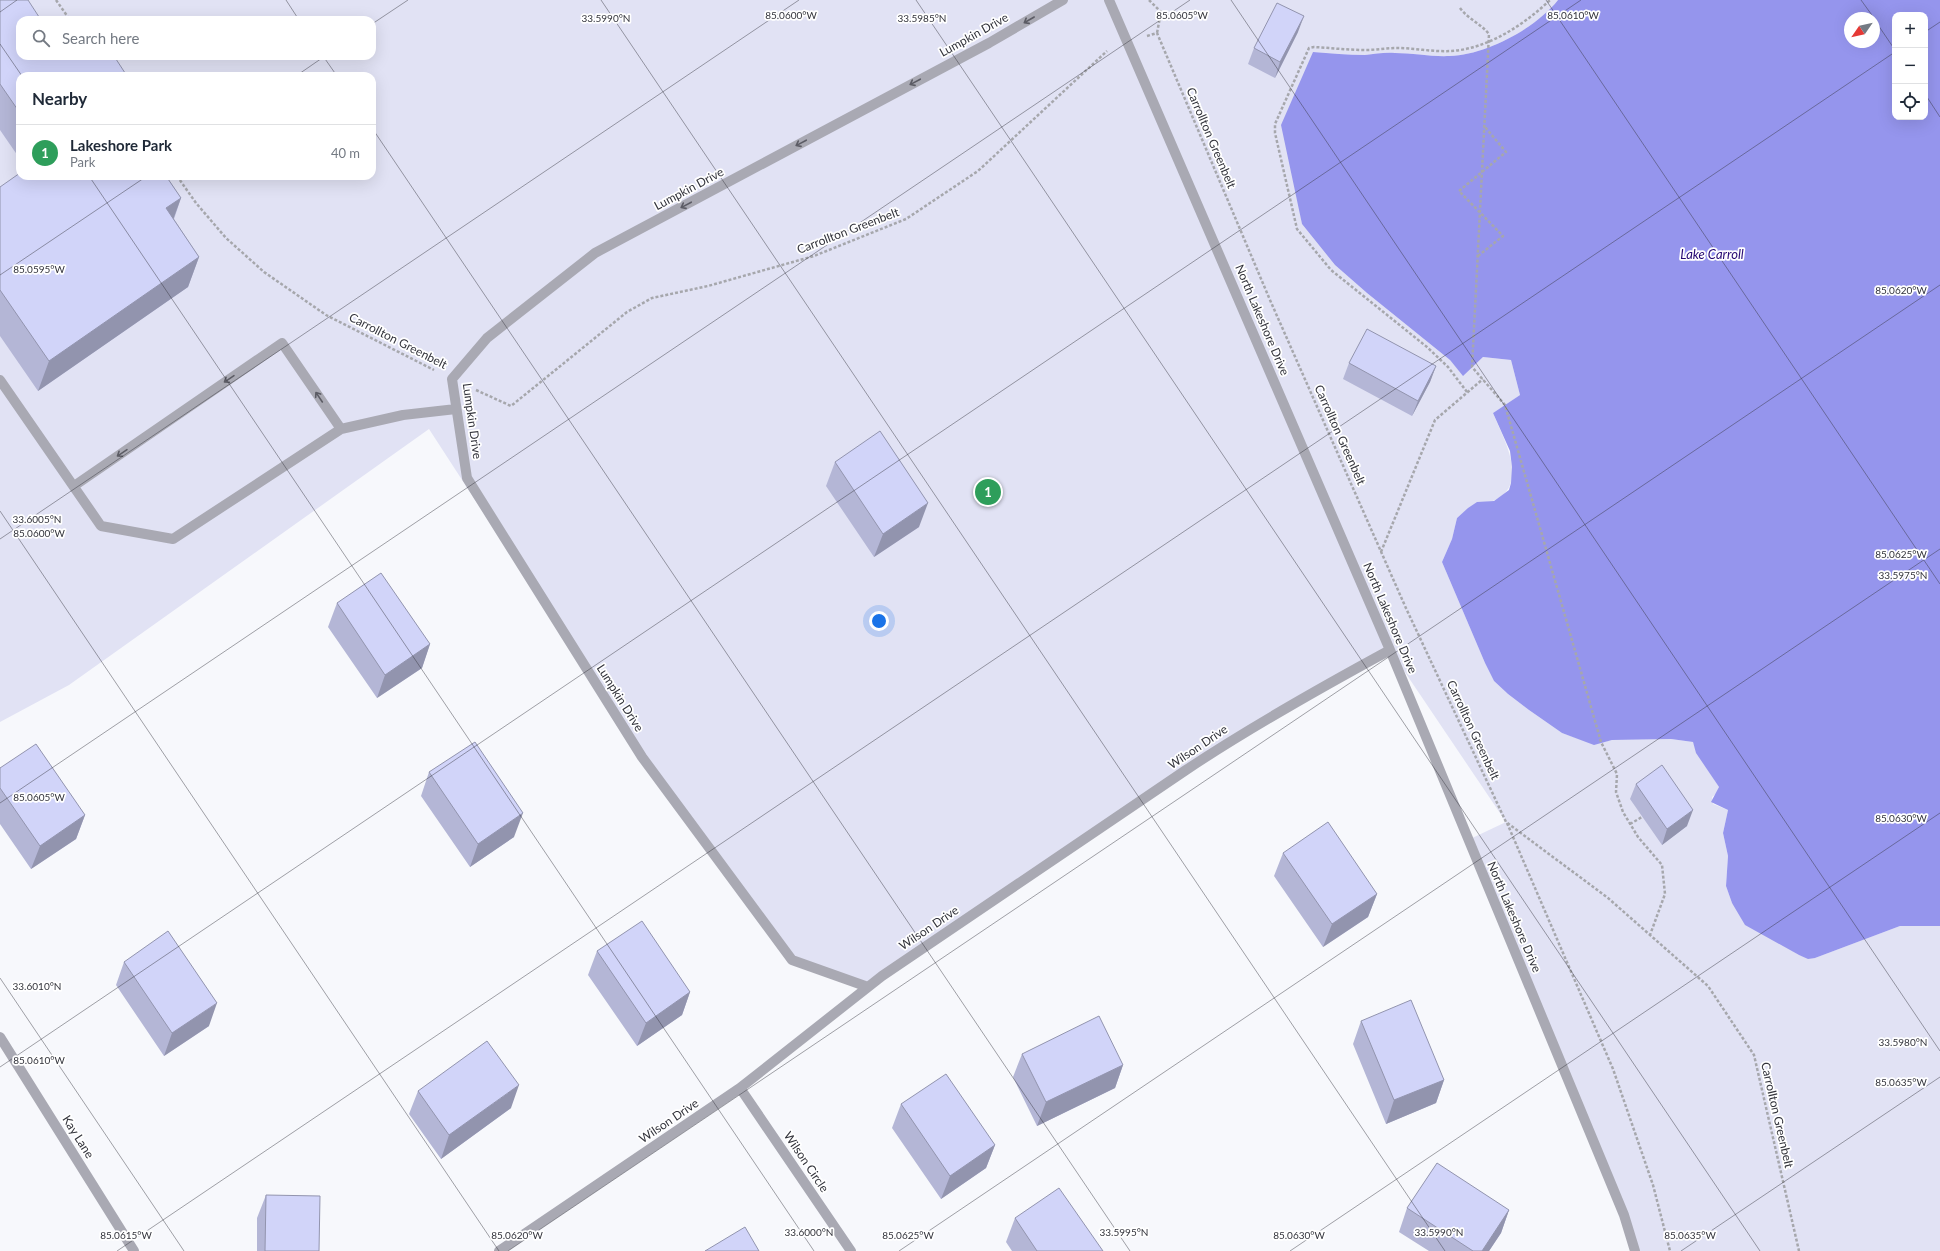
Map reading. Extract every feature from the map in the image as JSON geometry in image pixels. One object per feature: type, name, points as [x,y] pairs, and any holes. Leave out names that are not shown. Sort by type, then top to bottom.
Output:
[{"type":"street","name":"Lumpkin Drive","points":[[868,987],[792,960],[642,757],[467,478],[452,379],[487,338],[595,254],[990,43],[1063,0]]},
{"type":"street","name":"North Lakeshore Drive","points":[[1109,0],[1390,650],[1624,1215],[1635,1251]]},
{"type":"street","points":[[74,486],[282,343],[341,429]]},
{"type":"street","points":[[0,380],[101,526],[173,539],[341,429],[403,415],[456,409]]},
{"type":"street","name":"Wilson Drive","points":[[499,1251],[740,1088],[895,967],[1226,743],[1290,704],[1390,650]]},
{"type":"street","name":"Kay Lane","points":[[0,1037],[134,1251]]},
{"type":"street","name":"Wilson Circle","points":[[740,1088],[851,1251]]},
{"type":"path","points":[[56,0],[67,16]]},
{"type":"path","points":[[1149,0],[1160,12],[1157,33]]},
{"type":"path","points":[[1467,392],[1448,367],[1427,347],[1332,270],[1297,229],[1275,133],[1275,124],[1309,48],[1314,46],[1368,50],[1398,48],[1451,51],[1471,48],[1488,41],[1536,14],[1550,0]]},
{"type":"path","points":[[1460,8],[1466,16],[1483,26],[1488,34],[1485,126],[1472,367],[1505,405],[1601,742],[1617,774],[1616,792],[1623,812],[1638,837],[1662,865],[1665,894],[1650,935]]},
{"type":"path","name":"Carrollton Greenbelt","points":[[180,180],[196,203],[226,238],[264,272],[326,315],[452,379],[511,406],[627,312],[652,298],[708,286],[814,256],[906,219],[978,171],[1107,51],[1128,42],[1157,33],[1274,308],[1381,552],[1506,822],[1608,898],[1708,986],[1754,1055],[1799,1251]]},
{"type":"path","points":[[1478,256],[1503,236],[1459,191],[1506,152],[1485,126]]},
{"type":"path","points":[[1381,552],[1435,420],[1483,379]]},
{"type":"path","points":[[1630,824],[1642,817]]},
{"type":"path","points":[[1506,822],[1613,1069],[1653,1184],[1670,1251]]},
{"type":"shaded area","points":[[0,0],[1558,0],[1549,10],[1524,30],[1479,51],[1450,56],[1402,53],[1359,55],[1313,52],[1300,211],[1302,224],[1335,265],[1367,293],[1450,360],[1463,375],[1483,357],[1511,360],[1520,395],[1493,413],[1511,460],[1511,483],[1505,492],[1495,500],[1477,503],[1457,518],[1452,539],[1442,562],[1494,681],[1508,694],[1562,733],[1594,744],[1612,740],[1671,739],[1693,742],[1697,753],[1719,787],[1717,793],[1712,797],[1713,804],[1728,810],[1723,833],[1728,856],[1726,886],[1732,903],[1778,942],[1799,955],[1815,958],[1900,926],[1940,926],[1940,1251],[1635,1251],[1468,840],[1506,822],[1390,650],[1186,770],[868,987],[792,960],[642,757],[429,429],[69,685],[0,722]]},
{"type":"water","name":"Lake Carroll","points":[[1558,0],[1940,0],[1940,926],[1900,926],[1815,958],[1808,959],[1745,925],[1732,903],[1726,886],[1728,856],[1723,833],[1728,810],[1711,802],[1719,787],[1696,753],[1693,742],[1671,739],[1612,740],[1594,745],[1562,733],[1508,694],[1494,681],[1485,663],[1442,562],[1452,539],[1457,518],[1477,502],[1494,501],[1509,490],[1512,467],[1510,451],[1493,413],[1520,395],[1511,360],[1483,357],[1463,376],[1450,360],[1367,293],[1335,265],[1302,224],[1281,125],[1313,52],[1359,55],[1402,53],[1450,56],[1464,54],[1479,51],[1494,45],[1524,30]]},
{"type":"building","points":[[0,0],[28,0],[38,16],[16,16],[16,60],[117,60],[124,72],[16,72],[16,107],[0,84]]},
{"type":"building","points":[[1277,3],[1304,16],[1280,62],[1254,48]]},
{"type":"building","points":[[16,176],[16,180],[169,180],[181,198],[166,208],[199,257],[49,361],[0,290],[0,187]]},
{"type":"building","points":[[1367,329],[1436,366],[1418,401],[1349,363]]},
{"type":"building","points":[[880,431],[928,503],[883,534],[835,462]]},
{"type":"building","points":[[381,573],[430,644],[385,675],[337,603]]},
{"type":"building","points":[[475,742],[523,813],[478,844],[429,772]]},
{"type":"building","points":[[36,744],[85,815],[40,846],[0,788],[0,768]]},
{"type":"building","points":[[1662,765],[1693,810],[1667,829],[1636,784]]},
{"type":"building","points":[[1328,822],[1377,894],[1332,924],[1283,853]]},
{"type":"building","points":[[642,921],[690,992],[646,1023],[597,951]]},
{"type":"building","points":[[168,931],[217,1003],[172,1033],[124,962]]},
{"type":"building","points":[[1411,1000],[1444,1080],[1394,1100],[1361,1021]]},
{"type":"building","points":[[1099,1016],[1123,1065],[1046,1102],[1022,1054]]},
{"type":"building","points":[[487,1041],[519,1085],[449,1135],[418,1091]]},
{"type":"building","points":[[946,1074],[995,1145],[950,1176],[901,1104]]},
{"type":"building","points":[[1437,1163],[1509,1210],[1482,1251],[1473,1251],[1407,1208]]},
{"type":"building","points":[[1059,1188],[1103,1251],[1037,1251],[1015,1218]]},
{"type":"building","points":[[266,1195],[320,1196],[319,1251],[265,1251]]},
{"type":"building","points":[[745,1227],[759,1251],[705,1251]]},
{"type":"place","name":"Lakeshore Park","points":[[988,492]]}]
